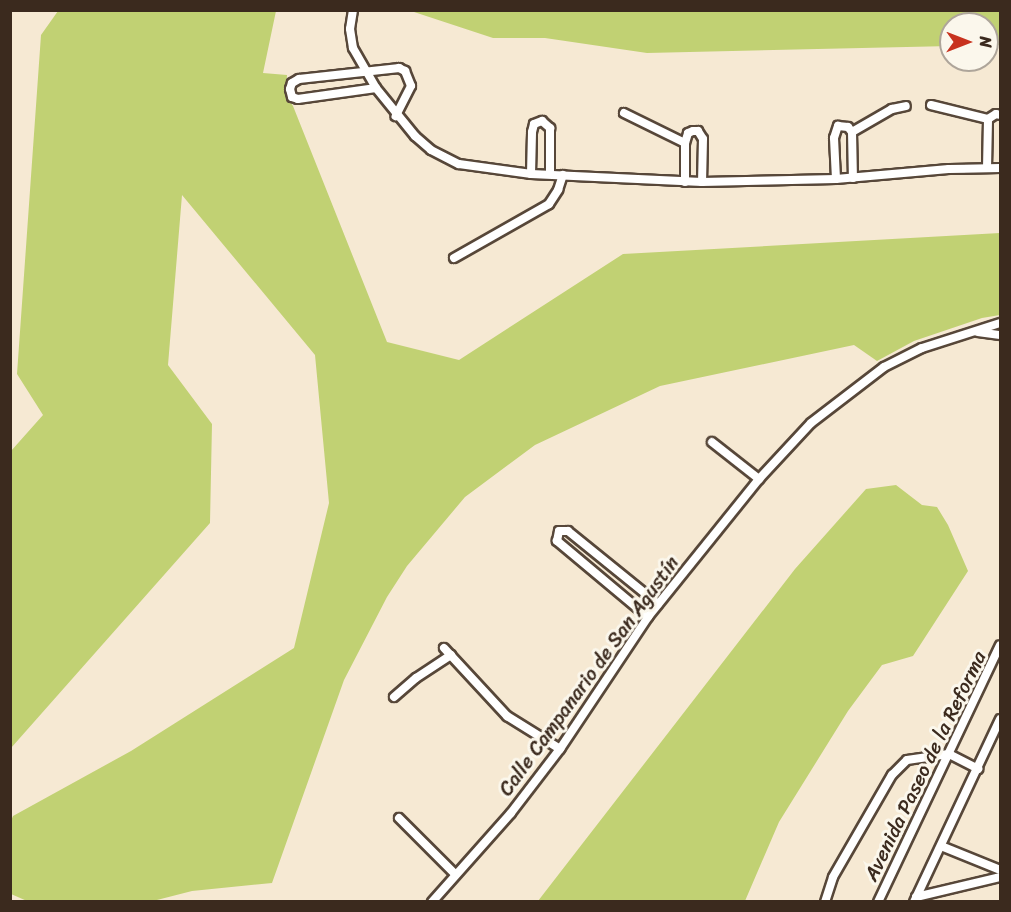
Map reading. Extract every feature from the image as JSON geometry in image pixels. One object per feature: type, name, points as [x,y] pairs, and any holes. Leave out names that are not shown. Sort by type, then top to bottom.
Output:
[{"type":"street","points":[[353,10],[350,29],[353,48],[376,88],[396,116],[431,150],[459,164],[494,171],[531,174],[685,182],[836,179],[1000,168]]},
{"type":"street","points":[[376,88],[298,99],[292,97],[290,89],[292,82],[299,79],[392,68],[405,71],[411,86],[396,116]]},
{"type":"street","points":[[931,105],[988,119],[996,114],[1000,115]]},
{"type":"street","points":[[852,132],[892,109],[906,106]]},
{"type":"street","points":[[624,113],[685,143]]},
{"type":"street","points":[[987,168],[988,119]]},
{"type":"street","points":[[531,174],[532,132],[534,124],[542,121],[550,128],[550,174]]},
{"type":"street","points":[[836,179],[835,131],[838,126],[844,126],[852,132]]},
{"type":"street","points":[[685,182],[685,143],[688,133],[698,131],[702,135],[702,182]]},
{"type":"street","points":[[852,132],[853,177]]},
{"type":"street","points":[[454,258],[549,204],[558,190],[563,175]]},
{"type":"street","name":"Calle Campanario de San Agustín","points":[[432,902],[511,813],[560,748],[658,604],[759,479],[811,423],[884,367],[922,348],[1000,323]]},
{"type":"street","name":"Calle Campanario de San Agustín","points":[[976,332],[1000,334]]},
{"type":"street","points":[[712,442],[759,479]]},
{"type":"street","points":[[648,617],[557,541],[559,531],[568,531],[658,604]]},
{"type":"street","name":"Avenida Paseo de la Reforma","points":[[878,902],[1000,645]]},
{"type":"street","points":[[444,648],[507,716],[560,748]]},
{"type":"street","points":[[394,697],[416,678],[451,655]]},
{"type":"street","points":[[915,899],[1000,719]]},
{"type":"street","points":[[825,902],[833,877],[892,775],[907,760],[949,754],[978,769]]},
{"type":"street","points":[[399,818],[455,874]]},
{"type":"street","points":[[941,846],[1000,870]]},
{"type":"street","points":[[915,899],[1000,877]]},
{"type":"green space","points":[[58,11],[276,11],[263,73],[287,75],[286,95],[293,106],[387,342],[459,360],[623,254],[1000,233],[1000,315],[982,318],[914,341],[877,361],[854,345],[660,386],[535,445],[465,497],[407,566],[387,597],[344,680],[272,883],[192,891],[153,901],[27,901],[11,894],[10,823],[13,816],[131,751],[294,648],[329,503],[315,355],[182,195],[168,365],[212,424],[210,523],[11,748],[11,451],[43,415],[17,374],[41,35]]},
{"type":"green space","points":[[411,11],[1000,11],[999,45],[999,12],[939,12],[939,46],[647,53],[545,38],[493,38]]},
{"type":"green space","points":[[896,485],[922,505],[937,507],[948,525],[968,571],[913,656],[882,665],[848,711],[779,822],[745,901],[538,901],[795,569],[866,489]]}]
